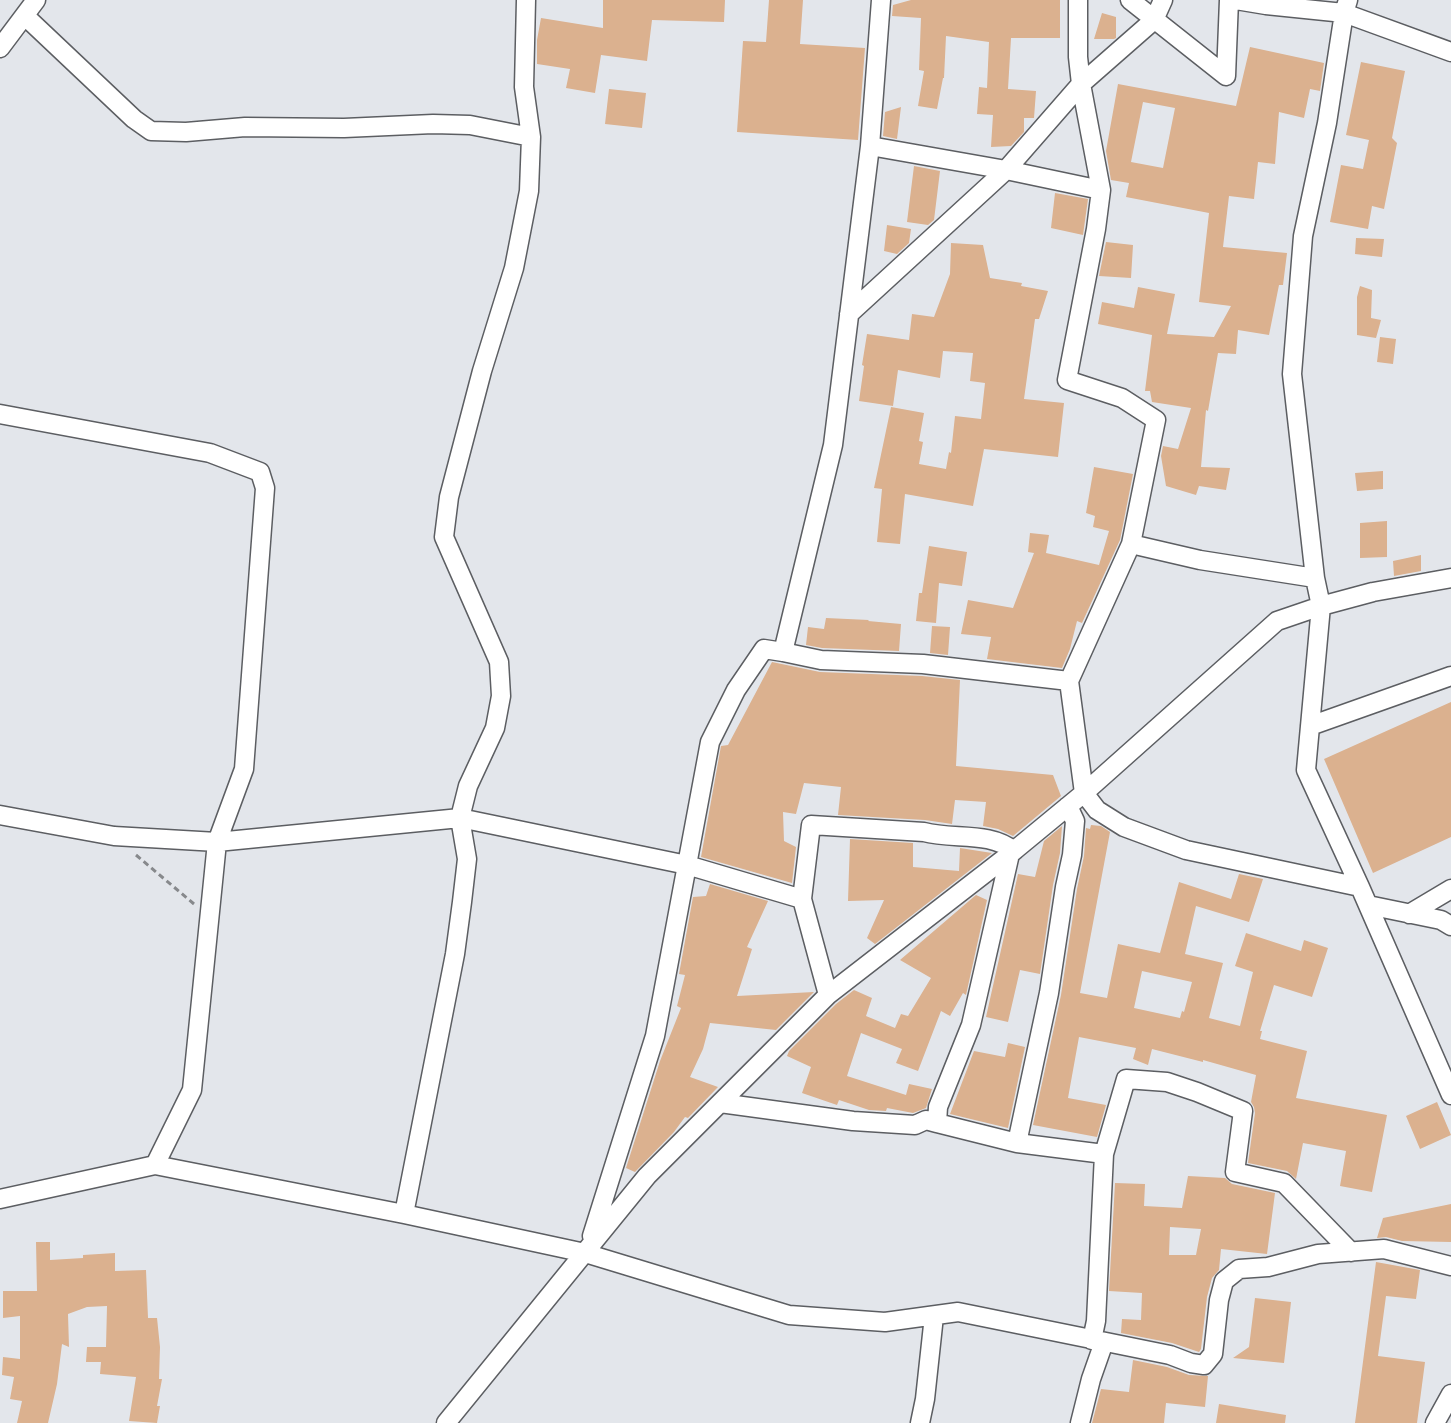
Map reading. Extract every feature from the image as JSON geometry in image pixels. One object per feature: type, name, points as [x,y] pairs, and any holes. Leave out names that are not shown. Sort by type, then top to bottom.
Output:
[{"type":"street","points":[[0,48],[36,0]]},
{"type":"street","points":[[404,1214],[455,954],[467,859],[460,818],[468,786],[495,728],[501,696],[499,662],[444,537],[449,497],[482,371],[514,268],[529,191],[531,137],[524,87],[526,0]]},
{"type":"street","points":[[783,652],[833,445],[870,146],[881,0]]},
{"type":"street","points":[[1078,0],[1081,84],[1101,190],[1067,380],[1122,398],[1156,420],[1131,544],[1069,681],[1084,793],[1097,810],[1124,827],[1186,850],[1360,887]]},
{"type":"street","points":[[1130,0],[1226,76],[1229,0]]},
{"type":"street","points":[[849,314],[1006,170],[1081,84],[1154,20],[1163,0]]},
{"type":"street","points":[[1236,0],[1266,5],[1346,6],[1451,52]]},
{"type":"street","points":[[1346,6],[1327,123],[1303,236],[1292,374],[1315,578],[1321,606],[1306,770],[1368,905],[1442,1051],[1451,1095]]},
{"type":"street","points":[[25,16],[134,119],[151,131],[433,124],[470,125],[531,137]]},
{"type":"street","points":[[870,146],[1101,190]]},
{"type":"street","points":[[0,414],[210,453],[260,472],[265,488],[244,769],[217,842],[192,1090],[155,1165]]},
{"type":"street","points":[[1131,544],[1200,560],[1315,578]]},
{"type":"street","points":[[449,1422],[647,1176],[828,995],[1084,793],[1277,621],[1373,592],[1451,578]]},
{"type":"street","points":[[585,1253],[597,1224],[655,1036],[710,742],[736,690],[764,649],[821,660],[923,664],[1069,681]]},
{"type":"street","points":[[1310,726],[1451,676]]},
{"type":"street","points":[[1017,1143],[1049,993],[1072,855],[1075,821],[1068,806]]},
{"type":"street","points":[[0,815],[114,836],[217,842],[460,818],[687,865],[802,899]]},
{"type":"street","points":[[828,995],[802,899],[811,825],[924,832],[1007,844],[1012,852],[971,1025],[938,1107],[937,1123]]},
{"type":"street","points":[[1409,914],[1451,889]]},
{"type":"street","points":[[1368,905],[1441,920],[1451,926]]},
{"type":"street","points":[[1080,1423],[1098,1341],[1096,1321],[1104,1154],[1126,1079],[1167,1082],[1243,1111],[1235,1172],[1284,1183],[1351,1252]]},
{"type":"street","points":[[720,1103],[853,1121],[915,1125],[926,1120],[1017,1143],[1104,1154]]},
{"type":"street","points":[[0,1199],[155,1165],[585,1253],[789,1315],[885,1322],[958,1312],[1170,1355],[1204,1365],[1213,1354],[1224,1281],[1239,1269],[1268,1267],[1318,1254],[1384,1249],[1451,1266]]},
{"type":"street","points":[[920,1423],[934,1316]]},
{"type":"street","points":[[1435,1423],[1451,1394]]},
{"type":"path","points":[[114,836],[209,917]]},
{"type":"building","points":[[603,0],[725,0],[724,22],[652,20],[647,61],[601,55],[595,93],[566,88],[570,69],[537,64],[541,18],[603,28]]},
{"type":"building","points":[[769,0],[803,0],[800,44],[865,48],[858,140],[737,132],[743,41],[766,42]]},
{"type":"building","points":[[911,0],[1060,0],[1060,38],[1011,38],[1008,89],[1036,91],[1034,118],[1024,118],[1024,132],[1011,146],[991,147],[993,115],[977,114],[979,87],[987,88],[989,42],[946,36],[944,78],[937,109],[918,106],[924,71],[919,70],[921,18],[892,16],[893,5]]},
{"type":"building","points":[[1102,13],[1116,17],[1116,38],[1094,39]]},
{"type":"building","points":[[1250,47],[1324,63],[1320,91],[1310,89],[1304,118],[1279,112],[1275,164],[1258,162],[1254,199],[1229,196],[1223,247],[1287,253],[1283,285],[1279,285],[1269,335],[1238,330],[1236,354],[1218,353],[1206,410],[1201,467],[1230,468],[1226,490],[1199,486],[1196,495],[1166,486],[1161,456],[1163,446],[1178,449],[1191,408],[1152,402],[1150,391],[1145,391],[1152,335],[1098,324],[1102,302],[1134,308],[1138,287],[1175,294],[1167,334],[1214,337],[1231,306],[1199,302],[1209,213],[1126,197],[1129,183],[1111,180],[1106,151],[1118,84],[1236,106]],"holes":[[[1143,102],[1175,108],[1163,168],[1131,162]]]},
{"type":"building","points":[[1361,62],[1405,71],[1392,138],[1397,143],[1384,209],[1372,206],[1368,229],[1330,222],[1341,165],[1363,169],[1369,140],[1346,135]]},
{"type":"building","points":[[609,89],[646,93],[642,128],[605,124]]},
{"type":"building","points":[[901,107],[897,139],[883,136],[885,112]]},
{"type":"building","points":[[914,166],[940,171],[934,220],[928,225],[907,222]]},
{"type":"building","points":[[1055,193],[1088,199],[1083,235],[1051,228]]},
{"type":"building","points":[[887,225],[911,229],[909,243],[897,254],[884,251]]},
{"type":"building","points":[[1356,238],[1384,239],[1382,257],[1355,254]]},
{"type":"building","points":[[1106,242],[1133,245],[1131,278],[1099,276]]},
{"type":"building","points":[[951,243],[983,245],[990,278],[1048,291],[1039,319],[1035,319],[1024,399],[1064,403],[1058,457],[984,449],[973,506],[905,494],[900,544],[877,542],[882,489],[874,488],[891,407],[924,413],[919,464],[946,469],[955,416],[981,419],[985,383],[970,381],[973,353],[943,351],[940,378],[898,370],[893,406],[859,401],[867,334],[909,340],[912,314],[934,317],[950,274]]},
{"type":"building","points":[[1360,286],[1372,290],[1371,318],[1381,320],[1376,338],[1357,335]]},
{"type":"building","points":[[1380,337],[1396,339],[1393,364],[1377,362]]},
{"type":"building","points":[[1094,467],[1133,474],[1120,540],[1082,623],[1077,621],[1062,668],[987,659],[991,637],[961,634],[968,600],[1013,608],[1034,553],[1028,552],[1030,533],[1049,535],[1046,553],[1099,565],[1109,531],[1093,527],[1095,516],[1086,513]]},
{"type":"building","points":[[1383,471],[1383,489],[1357,491],[1355,473]]},
{"type":"building","points":[[1387,521],[1387,557],[1360,558],[1360,523]]},
{"type":"building","points":[[929,546],[967,552],[962,586],[939,583],[936,623],[916,621]]},
{"type":"building","points":[[1421,555],[1421,571],[1394,576],[1393,561]]},
{"type":"building","points":[[826,618],[901,624],[899,651],[806,645],[808,627],[824,629]]},
{"type":"building","points":[[932,626],[950,627],[948,655],[930,653]]},
{"type":"building","points":[[772,662],[820,672],[960,680],[956,766],[1053,775],[1061,796],[1013,836],[983,826],[986,802],[955,800],[952,824],[838,815],[841,787],[804,783],[796,814],[783,812],[784,841],[796,847],[792,883],[701,857],[721,746],[728,745]]},
{"type":"building","points":[[1451,702],[1451,837],[1373,873],[1324,759]]},
{"type":"building","points":[[1091,825],[1101,826],[1110,832],[1080,993],[1107,998],[1118,944],[1160,953],[1179,882],[1231,899],[1239,874],[1263,879],[1249,922],[1196,906],[1185,954],[1223,963],[1209,1018],[1240,1026],[1253,972],[1235,966],[1246,933],[1301,951],[1304,940],[1328,948],[1312,997],[1274,985],[1260,1039],[1307,1051],[1296,1098],[1387,1115],[1372,1192],[1340,1186],[1346,1151],[1303,1143],[1296,1179],[1287,1171],[1248,1163],[1255,1113],[1251,1102],[1256,1075],[1152,1049],[1148,1065],[1133,1059],[1136,1048],[1079,1037],[1068,1098],[1106,1105],[1097,1137],[1033,1125],[1061,995],[1086,828],[1090,829]],"holes":[[[1142,971],[1192,982],[1180,1018],[1134,1008]]]},
{"type":"building","points":[[1062,826],[1040,974],[1020,970],[1008,1022],[986,1017],[1018,874],[1035,877],[1044,841]]},
{"type":"building","points":[[850,839],[913,843],[913,867],[959,871],[960,848],[992,853],[875,944],[867,938],[884,900],[848,901]]},
{"type":"building","points":[[710,884],[768,901],[747,947],[752,949],[737,996],[814,992],[776,1030],[710,1023],[703,1049],[690,1077],[718,1087],[688,1118],[685,1117],[635,1172],[626,1168],[660,1061],[681,1008],[677,1006],[685,975],[679,974],[693,897],[706,896]]},
{"type":"building","points":[[976,895],[987,900],[966,995],[963,993],[950,1016],[941,1011],[918,1071],[896,1063],[902,1049],[861,1033],[847,1076],[906,1095],[909,1084],[932,1089],[926,1108],[913,1113],[887,1108],[886,1111],[869,1110],[839,1100],[837,1105],[802,1093],[811,1067],[787,1056],[789,1051],[854,990],[872,998],[866,1016],[895,1028],[901,1014],[908,1016],[931,978],[900,960]]},
{"type":"building","points":[[1008,1043],[1025,1047],[1008,1128],[950,1114],[974,1051],[1005,1057]]},
{"type":"building","points":[[1437,1102],[1451,1135],[1420,1149],[1406,1116]]},
{"type":"building","points":[[1188,1176],[1225,1178],[1232,1184],[1275,1193],[1267,1254],[1221,1249],[1219,1270],[1212,1278],[1207,1297],[1199,1352],[1121,1333],[1122,1319],[1141,1320],[1142,1293],[1109,1291],[1115,1183],[1145,1184],[1144,1206],[1182,1208]],"holes":[[[1170,1227],[1201,1229],[1196,1255],[1169,1255]]]},
{"type":"building","points":[[1451,1204],[1451,1242],[1377,1238],[1383,1218]]},
{"type":"building","points":[[36,1242],[50,1242],[50,1260],[115,1253],[115,1271],[146,1270],[148,1318],[157,1318],[160,1347],[159,1379],[162,1379],[157,1423],[129,1421],[136,1377],[100,1374],[101,1362],[86,1362],[87,1347],[106,1347],[107,1306],[87,1307],[68,1314],[69,1347],[62,1344],[48,1423],[17,1423],[22,1401],[10,1399],[14,1377],[2,1375],[3,1357],[20,1359],[20,1316],[3,1318],[3,1291],[37,1291]]},
{"type":"building","points":[[1376,1262],[1420,1270],[1416,1299],[1386,1296],[1378,1356],[1425,1362],[1417,1423],[1355,1423]]},
{"type":"building","points":[[1255,1298],[1291,1302],[1284,1363],[1233,1358],[1249,1347]]},
{"type":"building","points":[[1133,1360],[1189,1375],[1208,1376],[1205,1407],[1166,1403],[1164,1423],[1092,1423],[1101,1389],[1129,1392]]},
{"type":"building","points":[[1219,1404],[1286,1415],[1285,1423],[1216,1423]]}]
